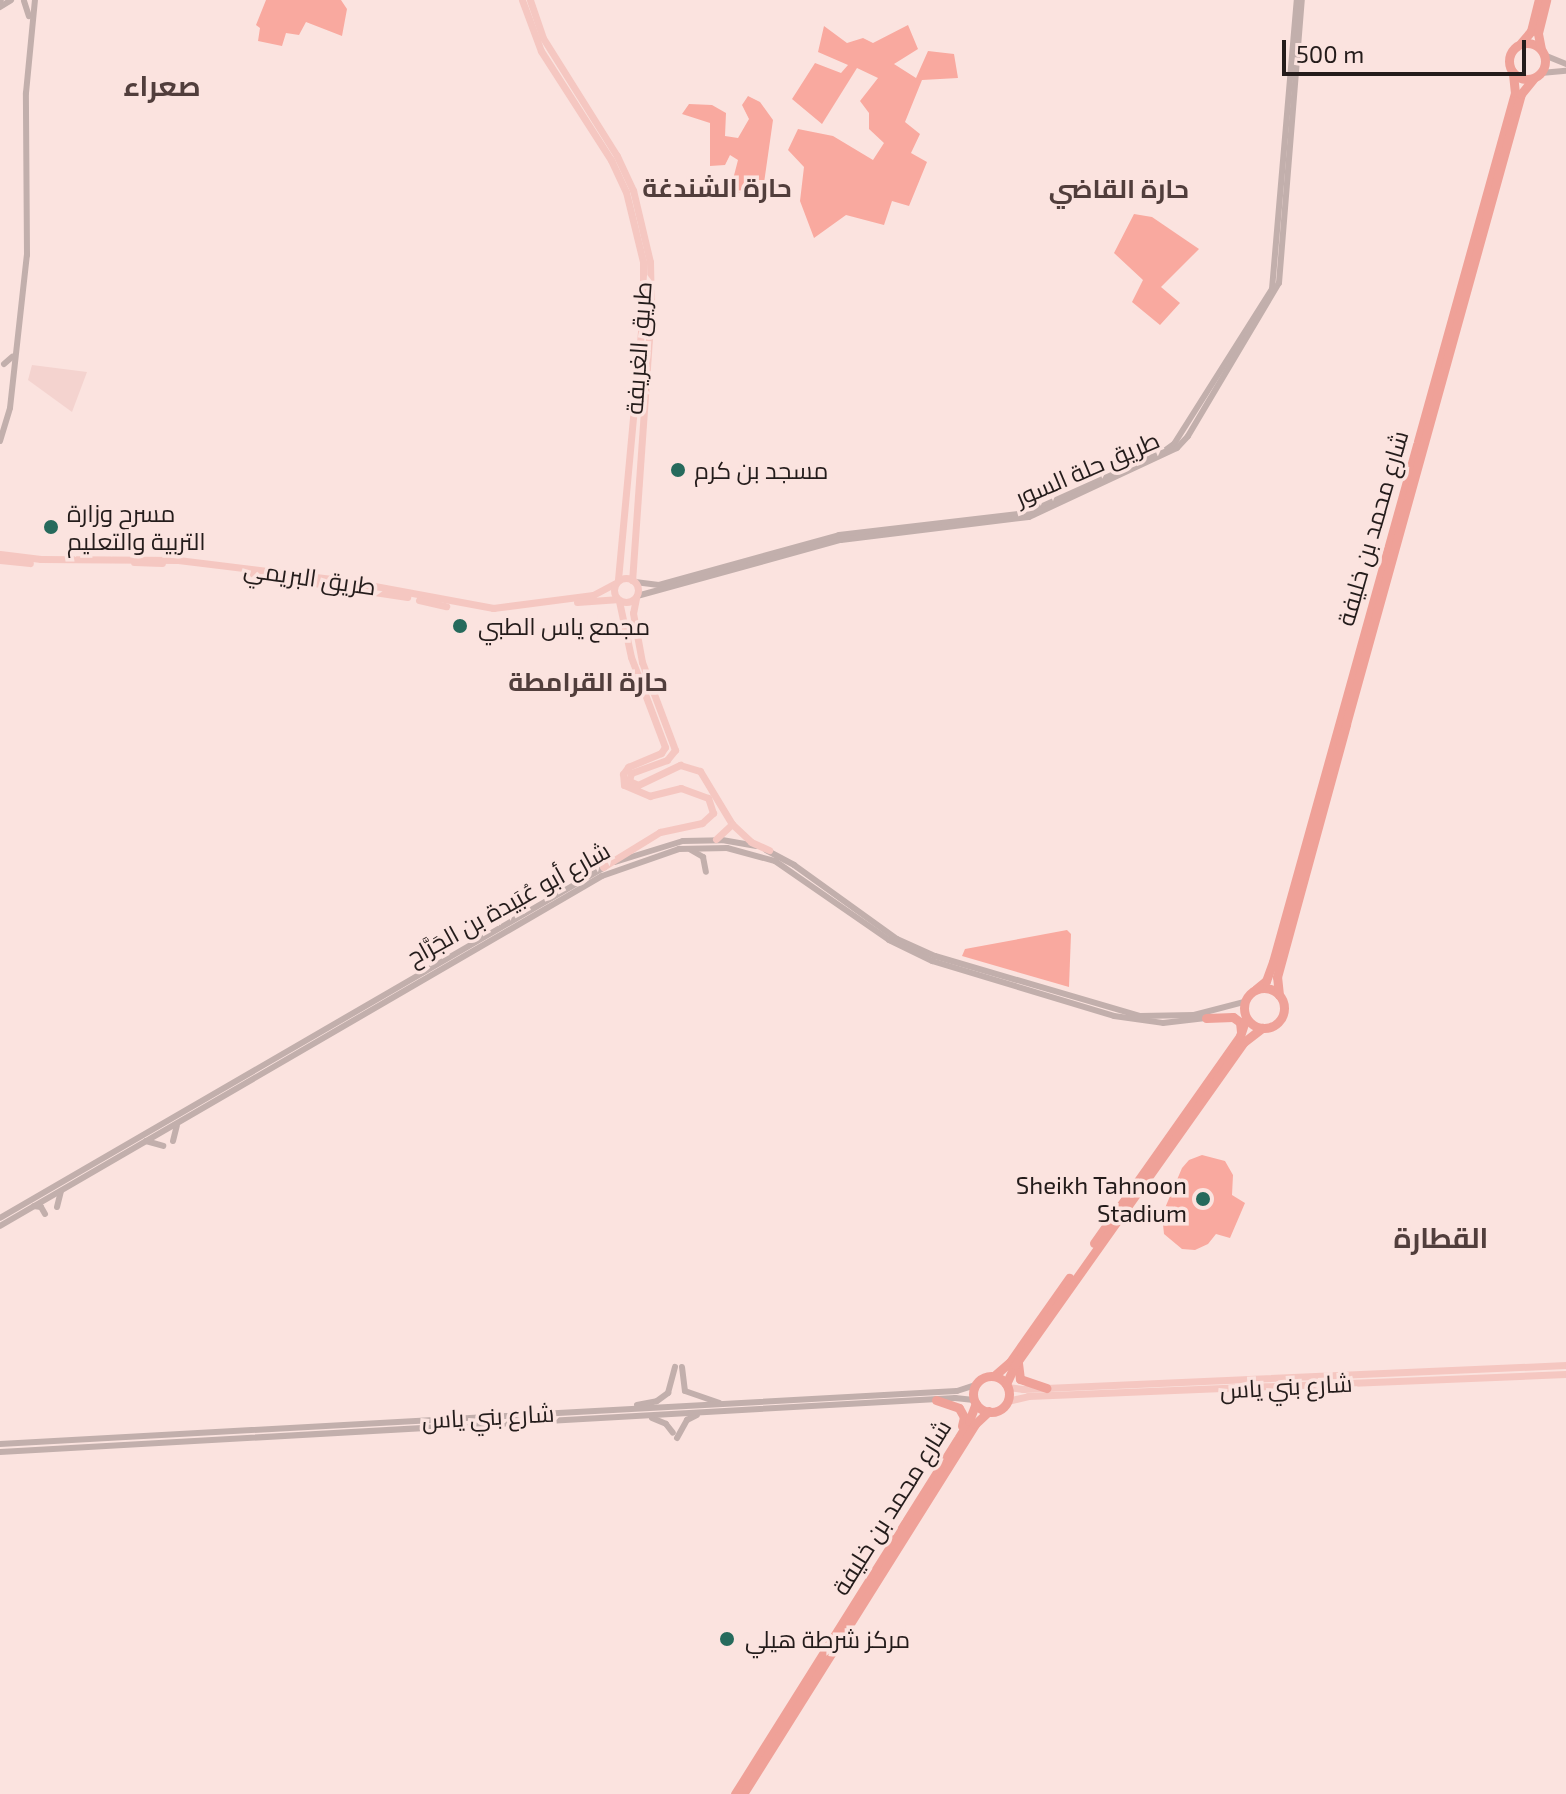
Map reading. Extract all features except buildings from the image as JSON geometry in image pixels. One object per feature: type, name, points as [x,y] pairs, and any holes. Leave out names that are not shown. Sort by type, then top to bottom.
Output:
[{"type":"highway","points":[[1539,0],[1529,35],[1508,58],[1513,73],[1524,79],[1537,76],[1543,52],[1538,33],[1546,0]]},
{"type":"highway","points":[[1521,43],[1532,43],[1543,52]]},
{"type":"highway","name":"شارع محمد بن خليفة","points":[[1256,989],[1266,981],[1273,962],[1515,93],[1513,73]]},
{"type":"highway","name":"شارع محمد بن خليفة","points":[[1279,995],[1277,977],[1521,94],[1537,76]]},
{"type":"highway","points":[[1269,988],[1279,995],[1283,1014],[1275,1025],[1262,1028],[1244,1042],[1019,1360],[1006,1386],[1007,1401],[1001,1408],[989,1411],[975,1402],[975,1385],[983,1378],[994,1376],[1010,1362],[1240,1036],[1246,1018],[1244,1002],[1256,989],[1269,988]]},
{"type":"highway","points":[[1206,1018],[1236,1019],[1241,1025],[1240,1036]]},
{"type":"highway","points":[[1246,1018],[1262,1028]]},
{"type":"highway","points":[[1019,1360],[1020,1379],[1046,1388]]},
{"type":"highway","points":[[994,1376],[1006,1386]]},
{"type":"highway","points":[[936,1400],[961,1411],[961,1434]]},
{"type":"highway","name":"شارع محمد بن خليفة","points":[[735,1794],[961,1434],[975,1402]]},
{"type":"highway","name":"شارع محمد بن خليفة","points":[[743,1794],[977,1420],[989,1411]]},
{"type":"main road","points":[[0,3],[11,0]]},
{"type":"main road","points":[[0,431],[12,357],[25,232],[21,121],[29,11],[23,0],[33,0],[26,93],[27,255],[10,408],[0,441]]},
{"type":"main road","name":"طريق الغريفة","points":[[522,0],[541,51],[611,160],[626,192],[643,262],[643,310],[616,582],[618,600]]},
{"type":"main road","name":"طريق الغريفة","points":[[530,0],[543,38],[589,108],[633,190],[650,262],[651,310],[634,581],[636,597]]},
{"type":"main road","name":"طريق حلة السور","points":[[634,581],[661,584],[839,535],[1027,513],[1163,452],[1174,444],[1272,289],[1299,0]]},
{"type":"main road","name":"طريق حلة السور","points":[[636,597],[841,540],[1029,517],[1177,448],[1277,291],[1299,0]]},
{"type":"main road","points":[[1543,52],[1566,64]]},
{"type":"main road","points":[[1537,76],[1566,71]]},
{"type":"main road","points":[[564,87],[584,112],[589,108]]},
{"type":"main road","points":[[4,364],[12,357]]},
{"type":"main road","name":"طريق البريمي","points":[[0,557],[178,560],[342,580],[493,608],[593,595],[616,582],[634,581]]},
{"type":"main road","name":"طريق البريمي","points":[[0,557],[46,564],[181,565],[346,586],[488,613],[618,600],[628,603],[636,597]]},
{"type":"main road","points":[[603,867],[660,832],[707,822],[713,813],[708,798],[681,788],[650,796],[624,785],[623,774],[628,767],[664,750],[659,718],[640,655],[633,613],[636,597]]},
{"type":"main road","points":[[618,600],[631,657],[675,746],[674,755],[631,773],[629,781],[638,785],[680,765],[703,774],[732,824],[751,842],[769,850]]},
{"type":"main road","points":[[716,839],[732,824]]},
{"type":"main road","name":"شارع أبو عُبَيدة بن الجَرَّاح","points":[[0,1218],[603,867],[673,842],[716,839],[769,850],[897,939],[935,956],[1140,1016],[1183,1016],[1227,1009],[1244,1002]]},
{"type":"main road","points":[[708,846],[711,842],[769,850]]},
{"type":"main road","name":"شارع أبو عُبَيدة بن الجَرَّاح","points":[[0,1226],[40,1209],[62,1190],[602,876],[679,849],[708,846],[745,851],[783,865],[889,940],[932,961],[1124,1018],[1163,1023],[1235,1014],[1246,1018]]},
{"type":"main road","points":[[679,849],[701,854],[706,872]]},
{"type":"main road","points":[[173,1141],[179,1123]]},
{"type":"main road","points":[[146,1141],[163,1146]]},
{"type":"main road","points":[[40,1209],[55,1208],[62,1190]]},
{"type":"main road","name":"شارع بني ياس","points":[[1006,1386],[1046,1388],[1566,1365]]},
{"type":"main road","points":[[1524,1375],[1531,1366]]},
{"type":"main road","points":[[635,1408],[657,1401],[668,1393],[678,1367],[686,1393],[719,1403]]},
{"type":"main road","name":"شارع بني ياس","points":[[1007,1401],[1024,1396],[1566,1374]]},
{"type":"main road","name":"شارع بني ياس","points":[[0,1444],[957,1391],[975,1385]]},
{"type":"main road","name":"شارع بني ياس","points":[[0,1452],[936,1400],[975,1402]]},
{"type":"main road","points":[[673,1414],[678,1409],[728,1403]]},
{"type":"main road","points":[[629,1416],[679,1405]]},
{"type":"main road","points":[[629,1416],[657,1418],[675,1435],[689,1417],[709,1412]]},
{"type":"shaded area","points":[[266,0],[341,0],[347,9],[342,36],[306,22],[299,35],[286,33],[282,46],[258,41],[260,28],[256,25]]},
{"type":"shaded area","points":[[908,25],[918,49],[894,64],[916,78],[928,51],[954,54],[958,78],[922,80],[905,122],[920,134],[911,153],[927,162],[909,206],[892,201],[884,225],[846,215],[814,238],[800,201],[804,167],[788,150],[798,129],[833,136],[873,160],[884,143],[869,129],[869,113],[860,101],[878,78],[857,68],[822,124],[792,99],[815,63],[841,73],[848,65],[818,52],[824,26],[847,43],[863,38],[873,43]]},
{"type":"shaded area","points":[[748,96],[760,102],[773,120],[762,197],[730,191],[738,160],[730,155],[725,165],[710,166],[710,123],[682,114],[689,104],[712,105],[726,113],[725,136],[738,138],[749,119],[742,105]]},
{"type":"shaded area","points":[[1134,214],[1152,217],[1199,249],[1161,287],[1180,303],[1160,325],[1132,302],[1143,280],[1114,253]]},
{"type":"shaded area","points":[[32,365],[87,372],[72,412],[28,380]]},
{"type":"shaded area","points":[[1067,930],[1071,934],[1069,987],[962,956],[965,949]]},
{"type":"shaded area","name":"Sheikh Tahnoon Stadium","points":[[1202,1155],[1225,1161],[1233,1175],[1232,1195],[1245,1203],[1230,1238],[1216,1234],[1208,1244],[1195,1250],[1182,1249],[1164,1234],[1162,1215],[1182,1168],[1189,1160]]},
{"type":"place","name":"مسجد بن كرم","points":[[678,470]]},
{"type":"place","name":"مسرح وزارة التربية والتعليم","points":[[51,527]]},
{"type":"place","name":"مجمع ياس الطبي","points":[[460,626]]},
{"type":"place","name":"Sheikh Tahnoon Stadium","points":[[1203,1199]]},
{"type":"place","name":"مركز شرطة هيلي","points":[[727,1639]]},
{"type":"district","name":"صعراء","points":[[162,85]]},
{"type":"district","name":"حارة الشندغة","points":[[717,187]]},
{"type":"district","name":"حارة القاضي","points":[[1119,188]]},
{"type":"district","name":"حارة القرامطة","points":[[588,681]]},
{"type":"district","name":"القطارة","points":[[1441,1237]]}]
